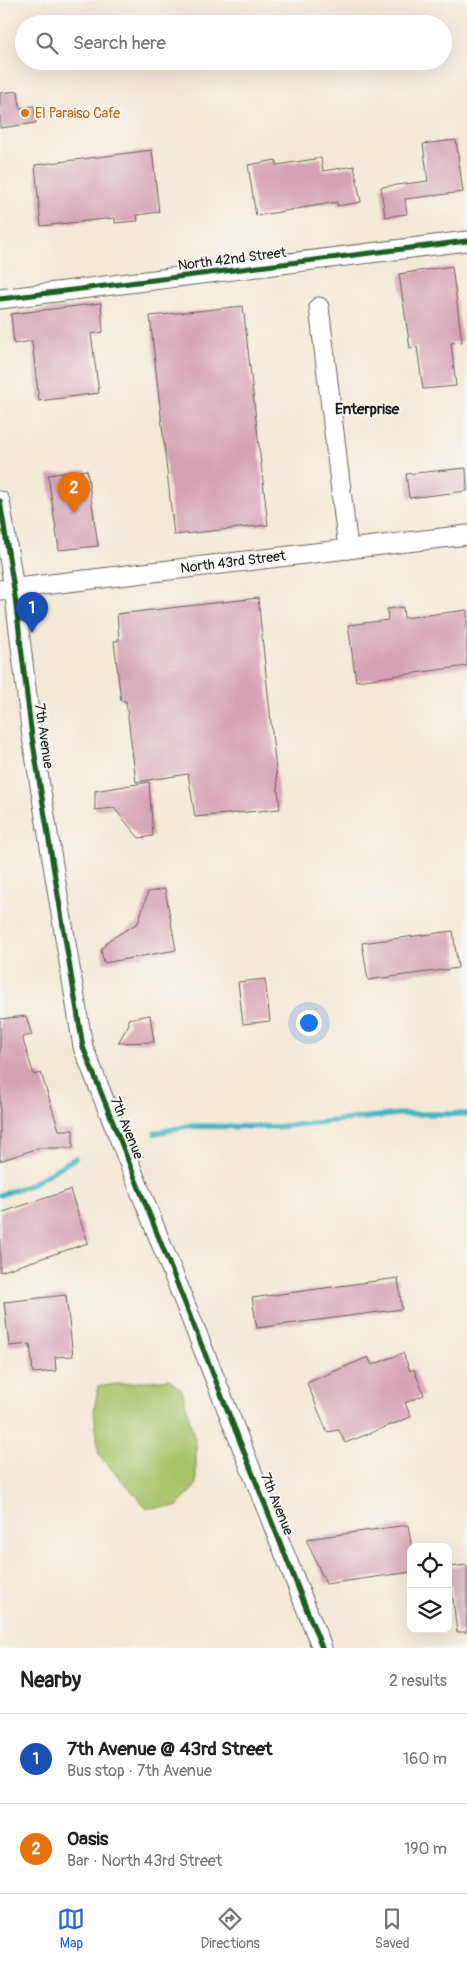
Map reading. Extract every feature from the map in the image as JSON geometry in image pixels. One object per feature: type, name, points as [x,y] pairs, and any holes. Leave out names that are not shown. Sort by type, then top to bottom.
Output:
[{"type":"street","name":"North 42nd Street","points":[[0,299],[467,241]]},
{"type":"street","points":[[319,307],[348,549]]},
{"type":"street","name":"7th Avenue","points":[[0,501],[7,590],[82,1047],[322,1648]]},
{"type":"street","name":"North 43rd Street","points":[[7,590],[467,535]]},
{"type":"green space","points":[[168,1379],[182,1390],[196,1445],[196,1485],[177,1507],[147,1508],[99,1455],[94,1411],[98,1386]]},
{"type":"building","points":[[18,91],[20,108],[34,106],[36,123],[0,128],[0,93]]},
{"type":"building","points":[[456,140],[463,192],[405,199],[407,214],[385,217],[381,187],[428,181],[423,144]]},
{"type":"building","points":[[152,150],[159,212],[137,215],[138,221],[115,223],[115,218],[41,226],[35,165]]},
{"type":"building","points":[[321,158],[323,171],[354,166],[361,202],[337,206],[337,202],[256,216],[248,165],[276,160],[277,165]]},
{"type":"building","points":[[452,266],[462,342],[451,343],[456,386],[423,389],[417,347],[410,348],[399,274]]},
{"type":"building","points":[[101,303],[103,332],[91,334],[99,393],[39,401],[32,341],[14,344],[11,314]]},
{"type":"building","points":[[243,306],[268,525],[174,535],[150,316]]},
{"type":"building","points":[[466,468],[467,491],[409,498],[406,474]]},
{"type":"building","points":[[87,470],[98,546],[59,550],[48,475]]},
{"type":"building","points":[[258,598],[280,809],[195,817],[188,774],[136,782],[126,701],[121,701],[114,641],[119,640],[117,614]]},
{"type":"building","points":[[403,607],[404,618],[467,610],[467,666],[356,681],[348,625],[388,620],[387,609]]},
{"type":"building","points":[[149,782],[153,836],[139,838],[114,808],[95,810],[95,791]]},
{"type":"building","points":[[165,889],[176,950],[104,963],[101,950],[109,940],[138,923],[148,892]]},
{"type":"building","points":[[453,931],[458,968],[368,980],[362,943]]},
{"type":"building","points":[[265,979],[270,1021],[243,1024],[238,982]]},
{"type":"building","points":[[150,1015],[154,1042],[118,1043],[129,1024],[128,1019]]},
{"type":"building","points":[[26,1016],[32,1035],[22,1037],[34,1075],[41,1073],[59,1130],[73,1130],[73,1148],[38,1148],[0,1161],[0,1019]]},
{"type":"building","points":[[70,1190],[88,1243],[0,1272],[0,1213]]},
{"type":"building","points":[[398,1278],[402,1309],[257,1328],[252,1298]]},
{"type":"building","points":[[66,1295],[73,1356],[55,1357],[56,1371],[33,1373],[30,1344],[9,1346],[4,1302]]},
{"type":"building","points":[[403,1353],[410,1371],[414,1369],[424,1395],[405,1403],[411,1417],[345,1443],[339,1430],[327,1432],[307,1383],[368,1357],[372,1365]]},
{"type":"building","points":[[408,1525],[411,1543],[407,1543],[407,1573],[326,1584],[306,1539]]},
{"type":"building","points":[[467,1565],[467,1632],[457,1632],[452,1591],[452,1567]]},
{"type":"waterway","points":[[155,1133],[188,1126],[275,1127],[399,1114],[467,1114]]},
{"type":"waterway","points":[[0,1195],[30,1185],[75,1158]]},
{"type":"cycle path","points":[[0,299],[467,241]]},
{"type":"cycle path","points":[[0,501],[14,589],[32,737],[83,1047],[322,1648]]},
{"type":"place","name":"El Paraiso Cafe","points":[[25,113]]},
{"type":"place","name":"Oasis","points":[[74,513]]},
{"type":"place","name":"7th Avenue @ 43rd Street","points":[[32,633]]},
{"type":"district","name":"Enterprise","points":[[367,409]]}]
